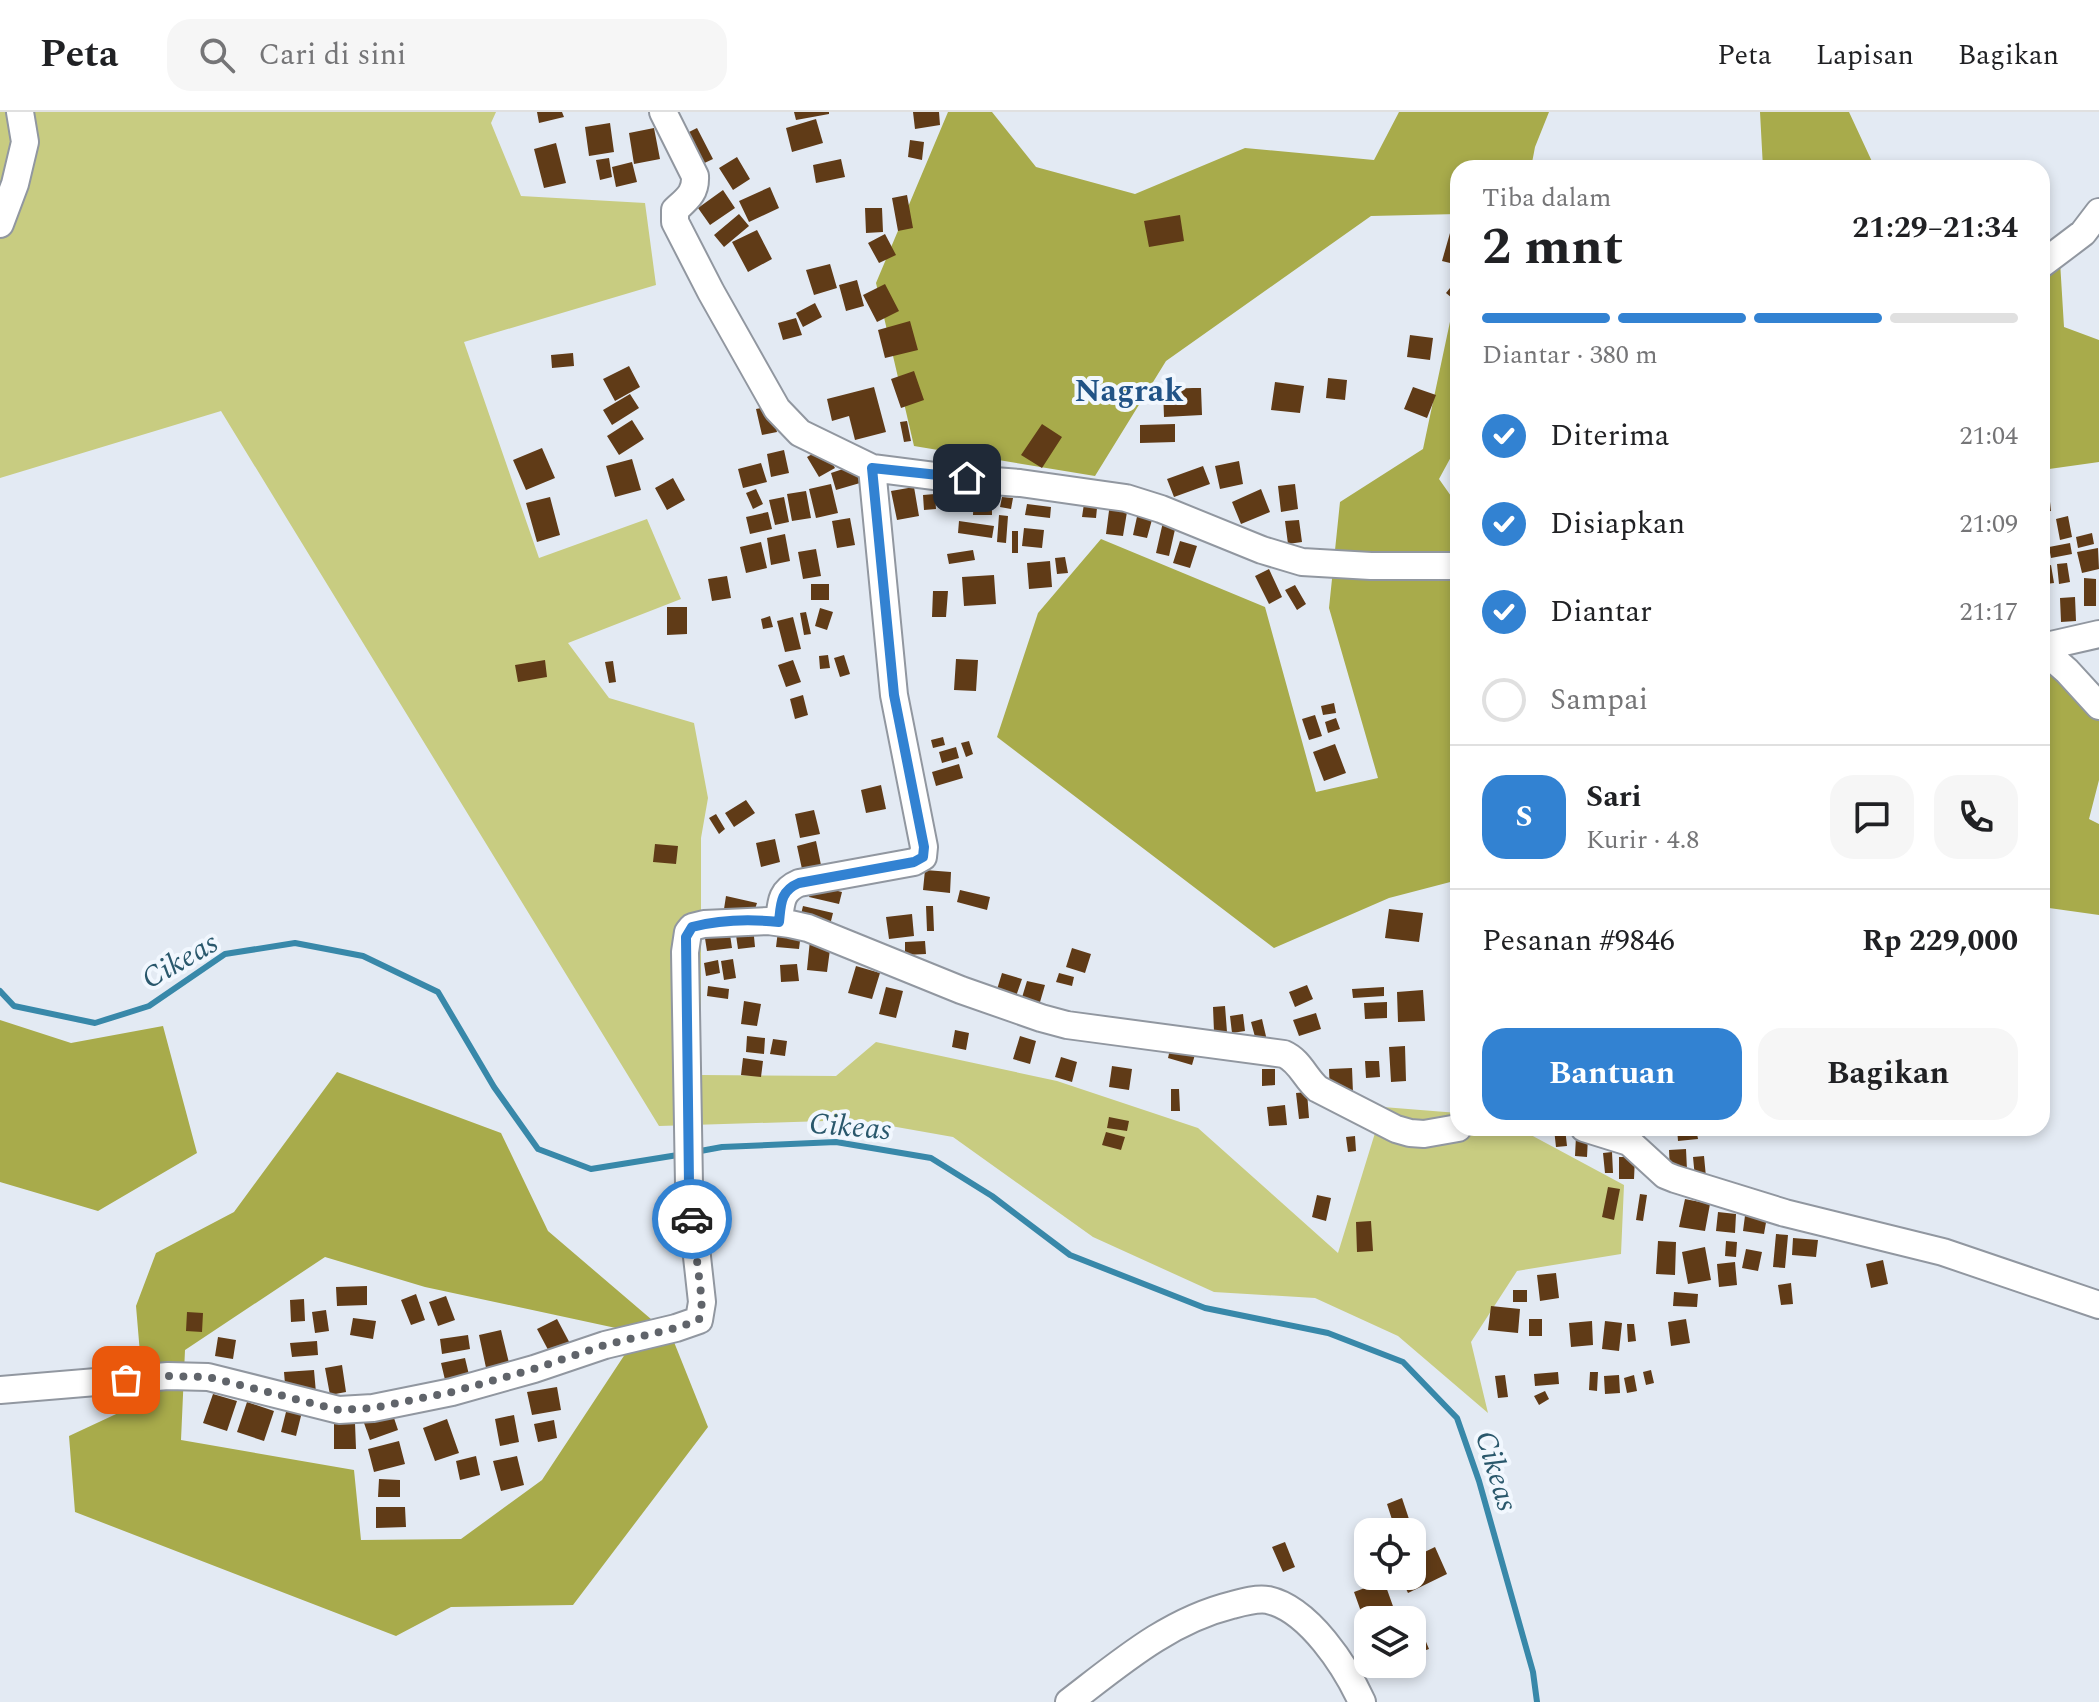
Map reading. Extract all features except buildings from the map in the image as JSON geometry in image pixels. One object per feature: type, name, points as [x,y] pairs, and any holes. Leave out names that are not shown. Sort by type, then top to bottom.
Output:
[{"type":"street","points":[[0,224],[15,184],[25,142],[20,112]]},
{"type":"street","points":[[663,112],[695,176],[692,194],[675,210],[675,222],[777,409],[800,433],[872,468],[1034,484],[1126,498],[1302,562],[1450,566]]},
{"type":"street","points":[[2050,258],[2083,233],[2099,212]]},
{"type":"street","points":[[779,922],[781,898],[787,888],[799,883],[914,862],[923,857],[924,847],[894,695],[872,468]]},
{"type":"street","points":[[2050,646],[2099,634]]},
{"type":"street","points":[[2050,655],[2099,706]]},
{"type":"street","points":[[0,1390],[168,1376],[208,1377],[339,1410],[373,1408],[452,1392],[699,1320],[702,1302],[689,1184],[685,952],[688,932],[692,927],[704,924],[779,922],[808,928],[961,990],[1067,1025],[1284,1054],[1297,1063],[1318,1089],[1396,1129],[1424,1134],[1450,1129]]},
{"type":"street","points":[[1610,1136],[1629,1142],[1637,1139],[1665,1175],[1675,1179],[1785,1213],[1943,1252],[2099,1305]]},
{"type":"street","points":[[1069,1702],[1151,1640],[1192,1617],[1249,1601],[1268,1600],[1311,1625],[1335,1656],[1362,1702]]},
{"type":"green space","points":[[0,112],[496,112],[491,123],[521,196],[645,203],[656,285],[464,342],[539,558],[647,519],[681,599],[568,643],[609,698],[694,723],[708,798],[701,838],[701,1075],[836,1076],[876,1042],[1057,1081],[1198,1128],[1338,1253],[1383,1107],[1450,1112],[1450,1136],[1533,1136],[1624,1185],[1621,1254],[1517,1271],[1471,1342],[1488,1413],[1398,1336],[1315,1298],[1214,1292],[1093,1237],[953,1137],[857,1120],[659,1126],[221,411],[0,478]]},
{"type":"shaded area","points":[[948,112],[992,112],[1036,167],[1135,194],[1245,148],[1374,160],[1399,112],[1549,112],[1533,160],[1450,160],[1450,214],[1371,216],[1166,361],[1095,476],[914,446],[876,283]]},
{"type":"shaded area","points":[[1760,112],[1849,112],[1871,160],[1763,160]]},
{"type":"shaded area","points":[[2050,243],[2059,245],[2064,327],[2099,340],[2099,462],[2050,469]]},
{"type":"shaded area","points":[[1450,322],[1450,459],[1439,479],[1450,495],[1450,882],[1389,898],[1274,948],[997,737],[1038,613],[1101,539],[1265,607],[1316,792],[1378,778],[1329,608],[1340,502],[1423,449]]},
{"type":"shaded area","points":[[2050,649],[2099,714],[2099,780],[2089,819],[2099,824],[2099,915],[2050,908]]},
{"type":"shaded area","points":[[0,1020],[71,1043],[163,1026],[197,1153],[98,1211],[0,1182]]},
{"type":"shaded area","points":[[337,1072],[501,1133],[548,1231],[672,1337],[708,1427],[573,1605],[451,1607],[396,1636],[75,1512],[69,1436],[144,1401],[136,1306],[156,1253],[234,1212]],"holes":[[[325,1257],[425,1287],[639,1333],[542,1480],[461,1539],[361,1540],[354,1470],[181,1440],[185,1350]]]},
{"type":"waterway","name":"Cikeas","points":[[0,991],[14,1006],[95,1023],[149,1006],[225,954],[295,943],[363,956],[438,992],[494,1087],[538,1149],[591,1169],[684,1154]]},
{"type":"waterway","name":"Cikeas","points":[[695,1152],[722,1147],[836,1142],[931,1158],[992,1196],[1070,1255],[1205,1308],[1328,1333],[1403,1362],[1457,1418],[1479,1481],[1533,1672],[1537,1702]]},
{"type":"way so far","points":[[126,1380],[168,1376],[208,1377],[339,1410],[373,1408],[414,1400],[534,1369],[605,1345],[699,1320],[702,1302],[692,1219]]},
{"type":"district","name":"Nagrak","points":[[1129,391]]},
{"type":"route","points":[[692,1219],[686,937],[692,927],[704,924],[779,922],[781,898],[787,888],[799,883],[914,862],[923,857],[924,847],[894,695],[872,468],[967,478]]}]
